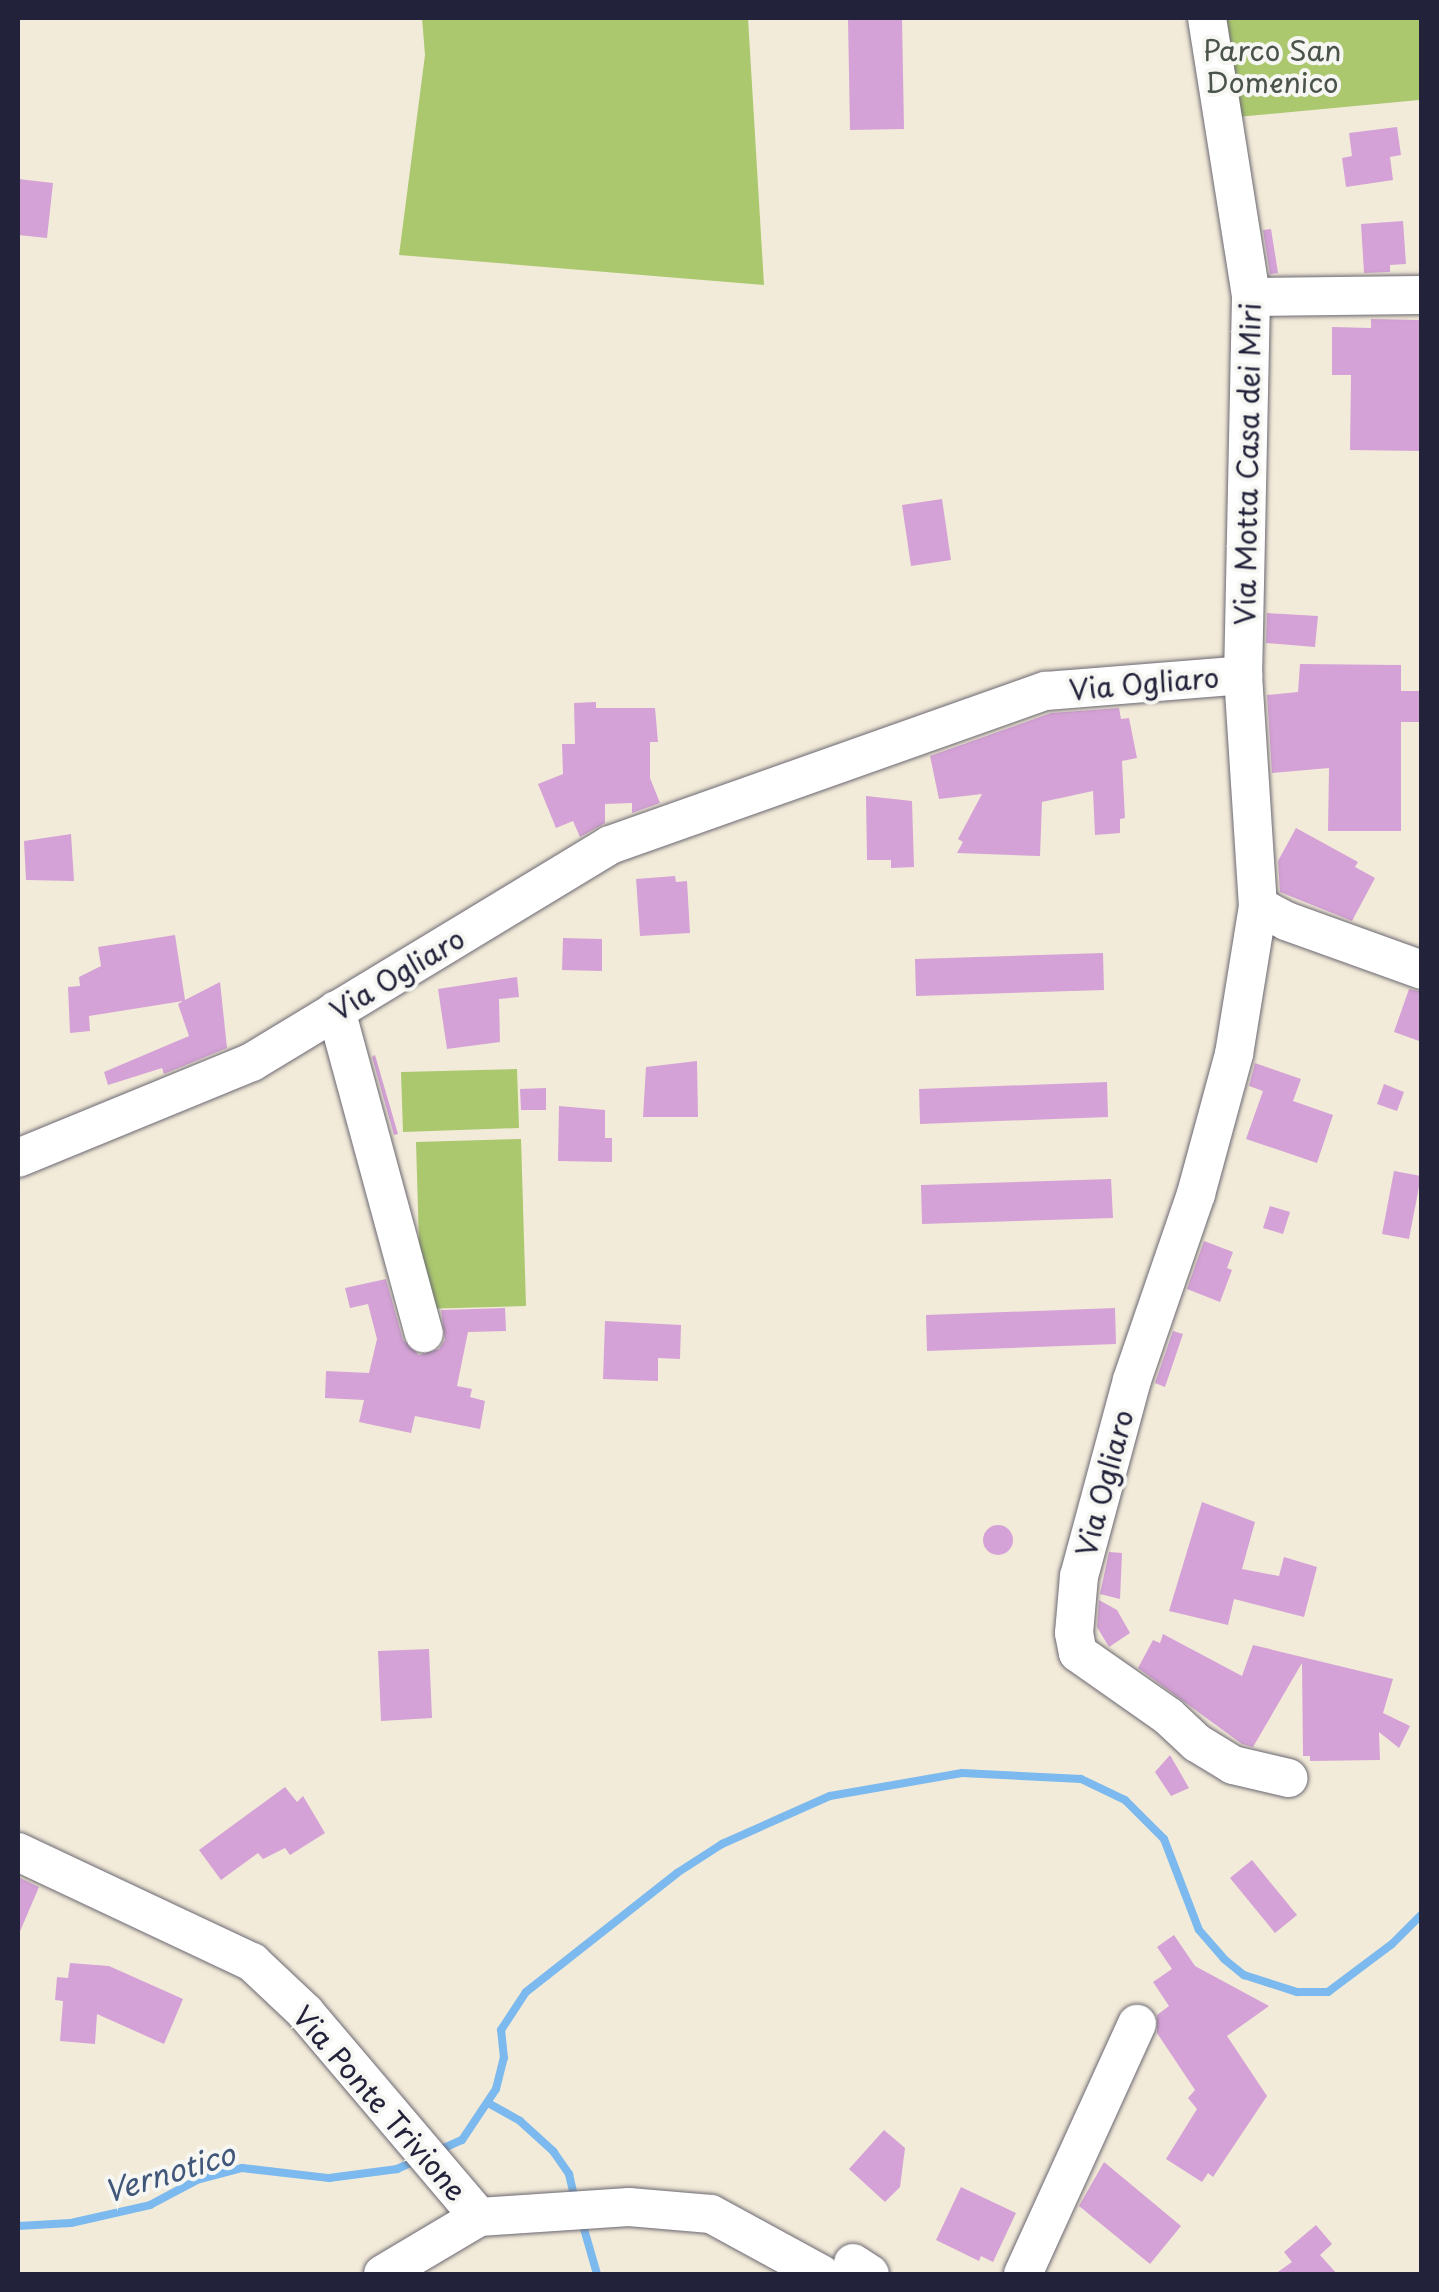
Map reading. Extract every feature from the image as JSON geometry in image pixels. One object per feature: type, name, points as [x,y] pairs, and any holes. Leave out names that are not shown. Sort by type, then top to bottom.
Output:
[{"type":"street","name":"Via Motta Casa dei Miri","points":[[1208,18],[1251,297],[1243,675]]},
{"type":"street","points":[[1251,297],[1422,294]]},
{"type":"street","name":"Via Ogliaro","points":[[18,1158],[252,1062],[610,845],[835,769],[1046,690],[1243,675],[1272,913],[1196,1194],[1132,1380],[1079,1576],[1074,1633],[1078,1654],[1168,1716],[1197,1742],[1233,1765],[1288,1778]]},
{"type":"street","points":[[1272,913],[1422,970]]},
{"type":"street","points":[[336,1010],[424,1333]]},
{"type":"street","name":"Via Ponte Trivione","points":[[18,1852],[252,1962],[304,2012],[479,2218],[629,2207],[712,2214],[848,2271]]},
{"type":"street","points":[[1023,2274],[1137,2024]]},
{"type":"street","points":[[382,2274],[479,2218]]},
{"type":"green space","points":[[422,18],[748,18],[764,285],[399,255],[425,55]]},
{"type":"green space","name":"Parco San Domenico","points":[[1221,18],[1420,18],[1419,100],[1226,118]]},
{"type":"green space","points":[[517,1069],[519,1128],[403,1132],[401,1072]]},
{"type":"green space","points":[[521,1139],[526,1306],[421,1309],[416,1142]]},
{"type":"building","points":[[848,18],[902,18],[904,129],[850,130]]},
{"type":"building","points":[[1397,127],[1401,155],[1390,157],[1393,180],[1346,187],[1342,158],[1352,156],[1349,133]]},
{"type":"building","points":[[18,179],[53,183],[47,238],[18,235]]},
{"type":"building","points":[[1403,221],[1406,264],[1390,265],[1390,272],[1364,273],[1361,224]]},
{"type":"building","points":[[1271,229],[1278,273],[1270,274],[1263,230]]},
{"type":"building","points":[[1371,319],[1422,320],[1422,451],[1350,450],[1351,375],[1332,375],[1332,327],[1371,328]]},
{"type":"building","points":[[942,499],[951,560],[911,566],[902,505]]},
{"type":"building","points":[[1267,613],[1318,616],[1315,647],[1266,643]]},
{"type":"building","points":[[1300,664],[1401,665],[1401,691],[1422,691],[1422,722],[1401,722],[1401,831],[1328,831],[1329,768],[1272,773],[1267,695],[1298,692]]},
{"type":"building","points":[[596,702],[596,708],[655,708],[658,742],[650,742],[650,778],[660,803],[632,813],[632,803],[605,804],[605,823],[580,837],[573,821],[556,828],[538,784],[563,774],[562,744],[575,744],[574,703]]},
{"type":"building","points":[[1119,708],[1121,719],[1129,718],[1137,758],[1122,761],[1125,818],[1120,819],[1120,833],[1095,835],[1093,791],[1042,802],[1040,856],[957,853],[963,842],[958,839],[982,794],[939,799],[930,756],[1051,713]]},
{"type":"building","points":[[866,796],[912,801],[914,867],[891,868],[891,860],[867,860]]},
{"type":"building","points":[[1296,828],[1358,862],[1355,867],[1375,878],[1352,921],[1280,892],[1278,861]]},
{"type":"building","points":[[71,834],[74,881],[26,880],[24,841]]},
{"type":"building","points":[[675,876],[676,882],[687,881],[690,933],[640,936],[636,879]]},
{"type":"building","points":[[175,935],[185,1000],[220,982],[227,1048],[164,1074],[162,1068],[108,1085],[104,1072],[189,1036],[178,1004],[183,1001],[89,1016],[90,1031],[70,1033],[68,987],[80,986],[79,977],[101,966],[98,947]]},
{"type":"building","points":[[563,938],[602,939],[602,971],[562,970]]},
{"type":"building","points":[[1103,953],[1104,990],[916,996],[915,959]]},
{"type":"building","points":[[517,977],[519,997],[499,999],[500,1042],[447,1049],[438,989]]},
{"type":"building","points":[[1409,989],[1422,992],[1422,1042],[1394,1032]]},
{"type":"building","points":[[375,1055],[398,1134],[394,1135],[372,1057]]},
{"type":"building","points":[[697,1061],[698,1117],[643,1117],[646,1067]]},
{"type":"building","points":[[1255,1063],[1301,1079],[1293,1101],[1333,1115],[1317,1163],[1246,1139],[1263,1091],[1249,1086]]},
{"type":"building","points":[[1107,1082],[1108,1117],[920,1124],[919,1089]]},
{"type":"building","points":[[1384,1084],[1404,1092],[1397,1111],[1377,1104]]},
{"type":"building","points":[[546,1088],[546,1110],[521,1110],[520,1089]]},
{"type":"building","points":[[559,1106],[605,1110],[605,1138],[612,1138],[612,1162],[558,1161]]},
{"type":"building","points":[[1394,1171],[1421,1176],[1409,1239],[1382,1234]]},
{"type":"building","points":[[1111,1179],[1113,1218],[922,1224],[921,1185]]},
{"type":"building","points":[[1270,1206],[1290,1212],[1283,1234],[1263,1228]]},
{"type":"building","points":[[1204,1241],[1233,1252],[1227,1268],[1232,1270],[1220,1302],[1187,1289]]},
{"type":"building","points":[[386,1279],[403,1340],[419,1355],[439,1349],[445,1340],[441,1310],[505,1308],[506,1331],[468,1332],[457,1386],[472,1389],[470,1397],[485,1401],[480,1429],[415,1416],[411,1433],[359,1422],[364,1400],[325,1398],[326,1371],[369,1373],[377,1339],[368,1304],[350,1308],[345,1288]]},
{"type":"building","points":[[1115,1308],[1116,1344],[927,1351],[926,1315]]},
{"type":"building","points":[[605,1321],[681,1325],[680,1359],[658,1358],[658,1381],[603,1379]]},
{"type":"building","points":[[1173,1331],[1183,1334],[1165,1387],[1155,1383]]},
{"type":"building","points":[[1202,1502],[1255,1522],[1242,1569],[1279,1576],[1284,1557],[1317,1567],[1304,1617],[1234,1599],[1228,1625],[1169,1611]]},
{"type":"building","points":[[998,1525],[1009,1529],[1013,1540],[1009,1551],[998,1555],[987,1551],[983,1540],[987,1529]]},
{"type":"building","points":[[1109,1552],[1122,1553],[1120,1599],[1100,1594]]},
{"type":"building","points":[[1099,1600],[1117,1610],[1130,1633],[1109,1647],[1097,1627]]},
{"type":"building","points":[[1163,1634],[1242,1676],[1253,1645],[1393,1679],[1383,1713],[1410,1726],[1399,1748],[1379,1732],[1380,1760],[1310,1761],[1310,1756],[1303,1756],[1302,1663],[1253,1747],[1242,1744],[1138,1668],[1153,1640],[1160,1643]]},
{"type":"building","points":[[429,1649],[432,1718],[381,1721],[378,1651]]},
{"type":"building","points":[[1170,1755],[1189,1788],[1171,1796],[1155,1772]]},
{"type":"building","points":[[285,1787],[297,1802],[303,1796],[325,1833],[290,1855],[285,1848],[263,1859],[258,1853],[221,1880],[199,1850]]},
{"type":"building","points":[[1252,1860],[1297,1915],[1275,1933],[1230,1878]]},
{"type":"building","points":[[18,1877],[39,1887],[18,1936]]},
{"type":"building","points":[[1174,1935],[1195,1966],[1269,2006],[1227,2036],[1267,2096],[1213,2177],[1208,2173],[1202,2182],[1166,2159],[1197,2109],[1188,2098],[1195,2090],[1157,2033],[1157,2015],[1169,2006],[1153,1982],[1172,1969],[1157,1947]]},
{"type":"building","points":[[70,1963],[109,1966],[183,1999],[164,2044],[97,2014],[95,2044],[60,2041],[63,2001],[55,2000],[57,1977],[68,1978]]},
{"type":"building","points":[[884,2130],[905,2148],[900,2187],[885,2202],[849,2169]]},
{"type":"building","points":[[1104,2162],[1181,2226],[1150,2264],[1079,2206]]},
{"type":"building","points":[[961,2187],[1016,2213],[993,2262],[981,2256],[979,2261],[936,2240]]},
{"type":"building","points":[[1316,2225],[1332,2244],[1320,2255],[1337,2274],[1275,2274],[1292,2262],[1284,2252]]},
{"type":"waterway","points":[[437,2151],[462,2140],[496,2089],[504,2058],[501,2030],[526,1992],[677,1873],[722,1844],[830,1796],[962,1773],[1081,1779],[1125,1800],[1164,1839],[1199,1930],[1224,1959],[1244,1975],[1297,1992],[1328,1992],[1392,1944],[1422,1914]]},
{"type":"waterway","points":[[488,2103],[520,2121],[553,2151],[569,2174],[575,2199]]},
{"type":"waterway","name":"Vernotico","points":[[18,2226],[71,2223],[150,2205],[197,2180],[242,2168],[329,2178],[397,2169],[415,2161]]},
{"type":"waterway","points":[[582,2222],[597,2274]]}]
